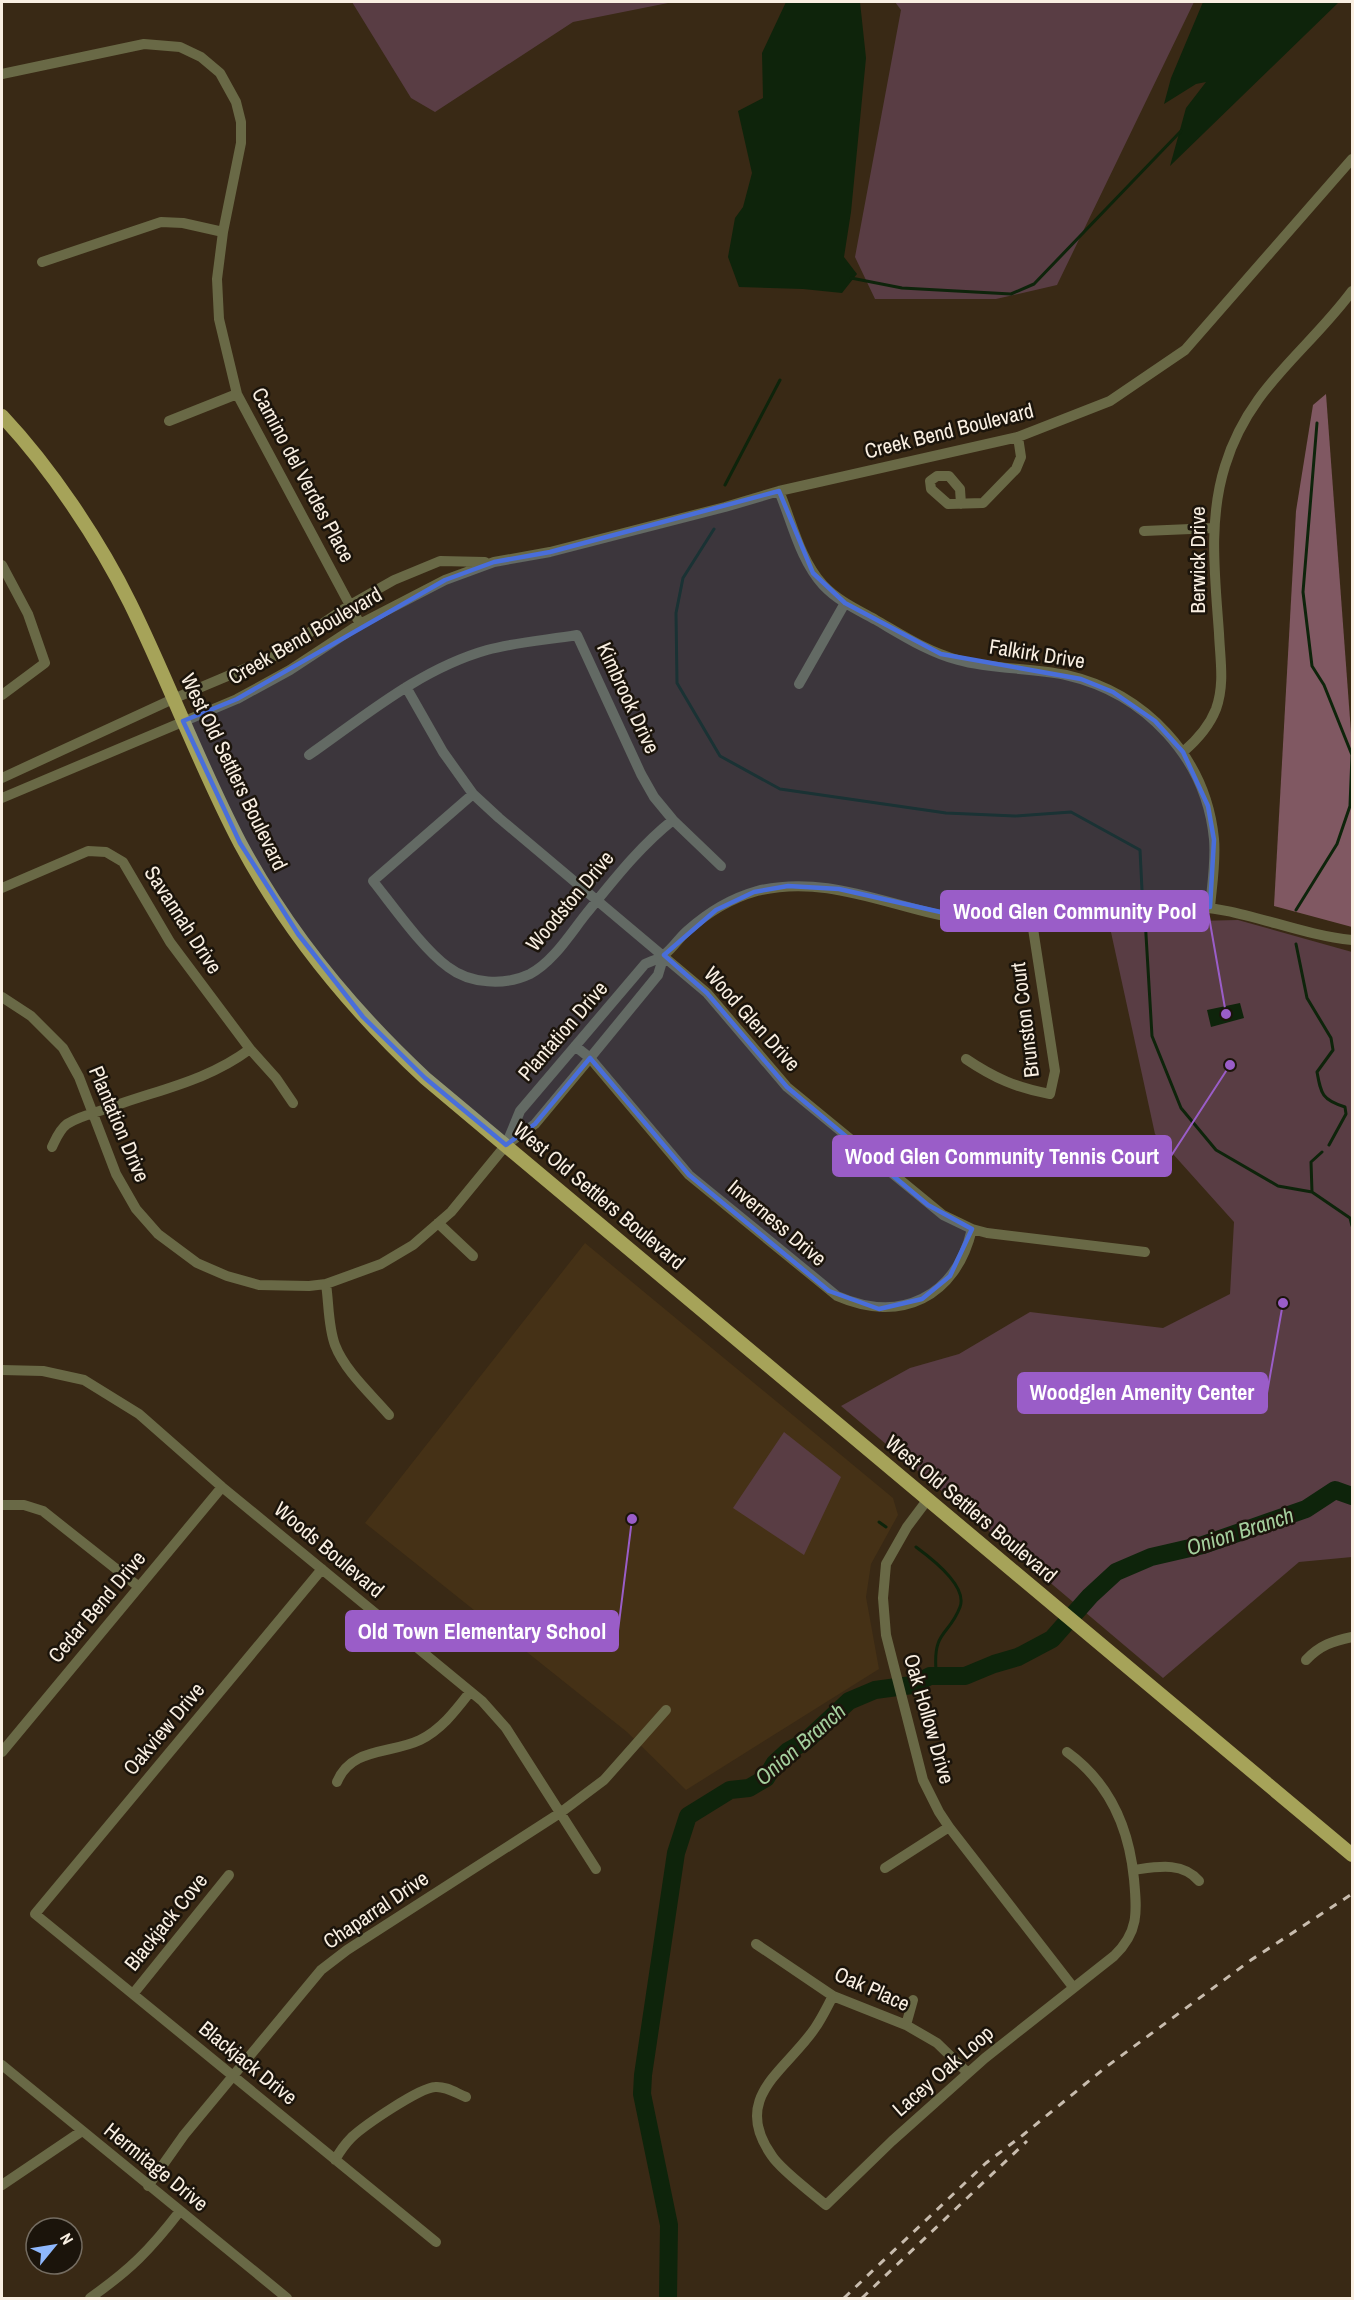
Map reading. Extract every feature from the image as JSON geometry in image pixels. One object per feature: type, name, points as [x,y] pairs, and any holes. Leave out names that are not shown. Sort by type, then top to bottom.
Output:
[{"type":"main road","name":"West Old Settlers Boulevard","points":[[2,416],[60,488],[105,557],[129,601],[183,721],[250,860],[298,934],[363,1017],[425,1078],[1036,1592],[1353,1855]]},
{"type":"street","name":"Camino del Verdes Place","points":[[2,74],[144,44],[180,47],[201,57],[220,73],[236,102],[241,122],[240,143],[223,232],[217,279],[219,320],[237,394],[360,624]]},
{"type":"street","name":"Creek Bend Boulevard","points":[[2,798],[237,699],[290,670],[360,624],[445,580],[494,562],[550,552],[779,491],[1018,437],[1110,401],[1185,350],[1353,159]]},
{"type":"street","points":[[42,262],[161,222],[183,223],[223,232]]},
{"type":"street","name":"Berwick Drive","points":[[1183,752],[1203,732],[1216,710],[1220,694],[1222,670],[1214,528],[1215,510],[1224,468],[1245,419],[1275,377],[1351,295]]},
{"type":"street","points":[[169,421],[237,394]]},
{"type":"street","points":[[961,504],[983,503],[1016,469],[1021,457],[1018,437]]},
{"type":"street","name":"Falkirk Drive","points":[[779,491],[805,559],[813,573],[824,586],[845,603],[925,647],[957,660],[1064,675],[1105,688],[1128,700],[1155,721],[1183,752],[1203,789],[1212,823],[1215,858],[1210,907]]},
{"type":"street","points":[[1144,531],[1214,528]]},
{"type":"street","name":"Creek Bend Boulevard","points":[[2,778],[173,699],[275,656],[350,605],[394,580],[440,561],[494,562]]},
{"type":"street","points":[[2,565],[28,614],[45,663],[2,695]]},
{"type":"street","points":[[799,684],[845,603]]},
{"type":"street","name":"Kimbrook Drive","points":[[309,755],[406,687],[436,670],[486,651],[515,644],[577,635],[641,774],[654,797],[673,820],[721,866]]},
{"type":"street","name":"Wood Glen Drive","points":[[406,687],[443,752],[473,794],[526,842],[707,993],[787,1087],[928,1205],[972,1229],[987,1233],[1145,1252]]},
{"type":"street","name":"Woodston Drive","points":[[473,794],[373,880],[433,953],[447,967],[468,979],[501,981],[528,975],[554,954],[635,855],[673,820]]},
{"type":"street","name":"Savannah Drive","points":[[2,888],[88,851],[106,852],[123,862],[170,942],[293,1103]]},
{"type":"street","name":"Plantation Drive","points":[[506,1145],[520,1111],[645,964],[664,955],[688,930],[716,910],[754,892],[788,886],[814,886],[971,921],[1006,923],[1120,909],[1210,907],[1353,940]]},
{"type":"street","name":"Brunston Court","points":[[966,1059],[993,1077],[1030,1090],[1050,1094],[1055,1071],[1032,921]]},
{"type":"street","name":"Plantation Drive","points":[[2,997],[31,1016],[63,1048],[79,1077],[106,1152],[127,1196],[158,1234],[183,1254],[219,1273],[259,1285],[292,1287],[326,1284],[381,1264],[413,1245],[451,1212],[506,1145],[535,1124],[590,1058],[658,975],[664,955]]},
{"type":"street","name":"Inverness Drive","points":[[575,1046],[590,1058],[689,1175],[829,1292],[845,1300],[879,1308],[908,1305],[922,1299],[940,1287],[950,1276],[968,1245],[972,1229]]},
{"type":"street","points":[[52,1147],[57,1136],[68,1123],[197,1080],[221,1069],[250,1049]]},
{"type":"street","points":[[438,1223],[473,1256]]},
{"type":"street","points":[[326,1284],[336,1346],[346,1364],[389,1415]]},
{"type":"street","name":"Woods Boulevard","points":[[2,1370],[43,1371],[84,1380],[139,1414],[470,1692],[495,1714],[506,1728],[596,1869]]},
{"type":"street","name":"Cedar Bend Drive","points":[[2,1752],[222,1486]]},
{"type":"street","name":"Oak Hollow Drive","points":[[928,1499],[907,1527],[886,1564],[883,1598],[886,1635],[923,1780],[934,1805],[949,1827],[1073,1988]]},
{"type":"street","points":[[2,1505],[24,1505],[43,1511],[139,1587]]},
{"type":"street","name":"Oakview Drive","points":[[34,1914],[322,1569]]},
{"type":"street","points":[[1306,1660],[1316,1649],[1327,1643],[1353,1637]]},
{"type":"street","points":[[337,1782],[347,1765],[358,1758],[405,1746],[433,1733],[449,1718],[470,1692]]},
{"type":"street","name":"Chaparral Drive","points":[[148,2186],[184,2135],[307,1987],[333,1960],[560,1813],[604,1780],[666,1710]]},
{"type":"street","name":"Lacey Oak Loop","points":[[833,1996],[815,2029],[764,2088],[756,2112],[760,2136],[772,2158],[826,2205],[892,2141],[968,2073],[1114,1956],[1130,1937],[1137,1912],[1129,1842],[1117,1809],[1086,1767],[1067,1752]]},
{"type":"street","points":[[885,1868],[949,1827]]},
{"type":"street","points":[[1133,1870],[1176,1867],[1192,1874],[1199,1881]]},
{"type":"street","name":"Blackjack Cove","points":[[133,1994],[229,1875]]},
{"type":"street","name":"Blackjack Drive","points":[[34,1914],[436,2242]]},
{"type":"street","name":"Oak Place","points":[[756,1944],[833,1996],[906,2025],[937,2043],[968,2073]]},
{"type":"street","points":[[906,2025],[913,2000]]},
{"type":"street","name":"Hermitage Drive","points":[[2,2066],[180,2211],[274,2294],[287,2298]]},
{"type":"street","points":[[335,2160],[342,2148],[361,2130],[421,2091],[437,2086],[466,2097]]},
{"type":"street","points":[[2,2185],[82,2131]]},
{"type":"street","points":[[90,2298],[144,2256],[180,2211]]},
{"type":"highlighted area","points":[[779,491],[813,573],[845,603],[941,654],[1081,679],[1113,692],[1155,721],[1183,752],[1208,806],[1214,840],[1210,907],[1120,909],[989,923],[839,889],[788,886],[754,892],[716,910],[664,955],[707,993],[787,1087],[928,1205],[972,1229],[950,1276],[922,1299],[879,1309],[829,1291],[689,1175],[590,1058],[535,1124],[506,1145],[425,1078],[363,1017],[298,934],[240,843],[183,721],[237,699],[445,580],[494,562],[550,552]]},
{"type":"shaded area","points":[[352,2],[673,2],[573,22],[435,112],[411,98]]},
{"type":"shaded area","points":[[786,2],[860,2],[866,58],[851,212],[844,257],[857,274],[842,293],[739,287],[728,257],[735,218],[743,207],[752,173],[738,111],[763,98],[762,53]]},
{"type":"shaded area","points":[[895,2],[1194,2],[1057,285],[996,299],[875,299],[855,257],[901,10]]},
{"type":"shaded area","points":[[1203,2],[1339,2],[1170,166],[1186,108],[1206,82],[1196,84],[1164,104],[1171,78]]},
{"type":"shaded area","points":[[1326,394],[1352,746],[1352,927],[1274,906],[1296,511],[1313,405]]},
{"type":"shaded area","points":[[1238,920],[1352,952],[1352,1557],[1299,1562],[1163,1678],[841,1406],[910,1368],[959,1354],[1030,1312],[1163,1328],[1230,1294],[1234,1222],[1155,1134],[1109,923]]},
{"type":"shaded area","points":[[1240,1003],[1244,1018],[1211,1027],[1207,1010]]},
{"type":"shaded area","points":[[585,1243],[893,1498],[898,1515],[871,1564],[866,1597],[879,1669],[686,1790],[627,1732],[365,1523]]},
{"type":"shaded area","points":[[784,1432],[841,1477],[804,1555],[733,1508]]},
{"type":"waterway","points":[[851,278],[902,288],[1011,294],[1034,284],[1181,131]]},
{"type":"waterway","points":[[725,485],[780,380]]},
{"type":"waterway","points":[[1296,910],[1337,844],[1350,806],[1352,755],[1324,685],[1312,666],[1303,592],[1317,423]]},
{"type":"waterway","points":[[714,529],[683,578],[676,613],[677,683],[720,756],[780,789],[946,813],[1015,816],[1071,812],[1140,850],[1142,890]]},
{"type":"waterway","points":[[1145,918],[1152,1036],[1181,1108],[1216,1150],[1278,1186],[1312,1192]]},
{"type":"waterway","points":[[1296,944],[1307,998],[1331,1038],[1333,1050],[1317,1072],[1320,1086],[1327,1099],[1345,1107],[1346,1114],[1329,1145]]},
{"type":"waterway","points":[[1322,1152],[1311,1162],[1312,1192],[1350,1218],[1352,1226]]},
{"type":"waterway","name":"Onion Branch","points":[[668,2298],[669,2225],[642,2094],[676,1853],[688,1816],[730,1790],[749,1788],[766,1778],[775,1763],[788,1751],[806,1741],[849,1701],[875,1690],[912,1685],[930,1676],[965,1676],[1018,1657],[1052,1639],[1090,1596],[1116,1572],[1151,1557],[1203,1545],[1306,1509],[1335,1490],[1352,1496]]},
{"type":"waterway","points":[[879,1522],[886,1527]]},
{"type":"waterway","points":[[916,1547],[947,1573],[959,1590],[961,1599],[956,1616],[939,1640],[936,1670],[930,1676]]},
{"type":"railway","points":[[844,2298],[986,2163],[1106,2067],[1251,1960],[1352,1894]]},
{"type":"railway","points":[[862,2298],[1027,2141]]},
{"type":"place","name":"Wood Glen Community Pool","points":[[1226,1014]]},
{"type":"place","name":"Wood Glen Community Tennis Court","points":[[1230,1065]]},
{"type":"place","name":"Woodglen Amenity Center","points":[[1283,1303]]},
{"type":"place","name":"Old Town Elementary School","points":[[632,1519]]}]
